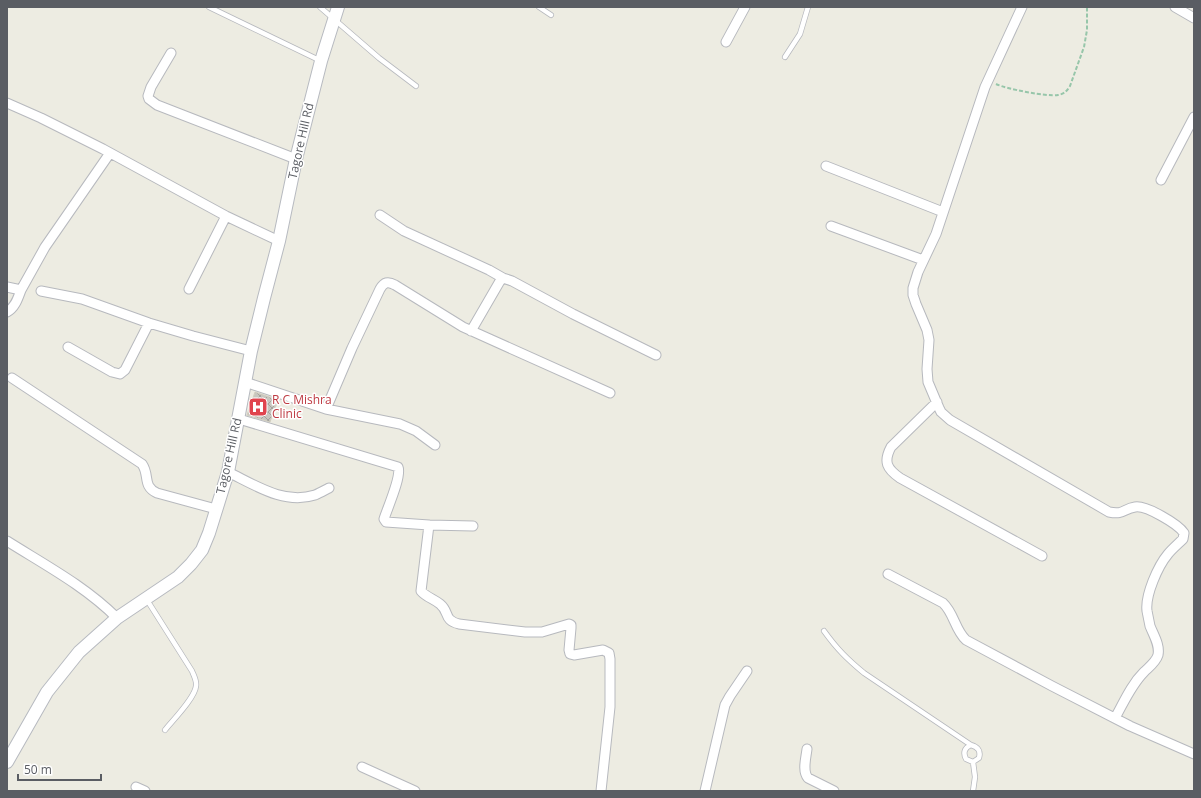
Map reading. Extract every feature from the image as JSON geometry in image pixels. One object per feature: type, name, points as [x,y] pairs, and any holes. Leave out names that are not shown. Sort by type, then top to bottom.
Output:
[{"type":"main road","name":"Tagore Hill Rd","points":[[9,754],[47,692],[79,652],[117,618],[178,577],[202,550],[209,533],[228,472],[245,382],[264,298],[279,241],[296,159],[321,61],[336,12]]},
{"type":"street","points":[[726,42],[745,7]]},
{"type":"street","points":[[1022,7],[988,81],[974,117],[936,234],[915,280],[913,288],[916,304],[927,330],[929,340],[927,370],[928,382],[942,412],[950,420],[1108,512],[1120,513],[1136,507],[1142,507],[1179,528],[1184,533],[1183,539],[1169,553],[1161,564],[1152,585],[1148,601],[1147,610],[1150,626],[1157,641],[1157,658],[1140,676],[1129,692],[1115,718]]},
{"type":"street","points":[[1175,7],[1194,18]]},
{"type":"street","points":[[171,53],[151,86],[148,96],[152,102],[296,159]]},
{"type":"street","points":[[7,103],[110,152],[226,216],[279,241]]},
{"type":"street","points":[[1161,180],[1194,117]]},
{"type":"street","points":[[7,312],[10,311],[15,305],[21,290],[44,247],[110,152]]},
{"type":"street","points":[[826,166],[943,212]]},
{"type":"street","points":[[380,215],[404,231],[512,281],[573,314],[656,355]]},
{"type":"street","points":[[189,289],[226,216]]},
{"type":"street","points":[[831,226],[924,260]]},
{"type":"street","points":[[471,331],[503,278]]},
{"type":"street","points":[[326,409],[352,348],[380,289],[385,283],[396,284],[435,310],[471,331],[610,393]]},
{"type":"street","points":[[7,287],[21,290]]},
{"type":"street","points":[[41,291],[82,299],[149,323],[252,351]]},
{"type":"street","points":[[68,347],[112,372],[120,374],[125,370],[149,323]]},
{"type":"street","points":[[12,378],[142,464],[145,469],[147,483],[150,489],[216,509]]},
{"type":"street","points":[[245,382],[326,409],[400,424],[416,431],[435,445]]},
{"type":"street","points":[[936,400],[891,447],[887,456],[890,471],[900,478],[1042,556]]},
{"type":"street","points":[[238,419],[399,468],[398,476],[384,520],[387,522],[473,526]]},
{"type":"street","points":[[228,472],[277,495],[286,497],[294,498],[316,495],[329,488]]},
{"type":"street","points":[[429,525],[421,591],[441,604],[452,622],[525,632],[542,632],[569,624],[571,625],[568,650],[570,654],[574,655],[603,650],[609,653],[610,707],[601,791]]},
{"type":"street","points":[[7,541],[76,584],[104,605],[117,618]]},
{"type":"street","points":[[888,574],[943,603],[949,610],[962,636],[966,640],[1115,718],[1151,736],[1194,754]]},
{"type":"street","points":[[705,791],[725,705],[747,671]]},
{"type":"street","points":[[806,749],[806,776],[834,791]]},
{"type":"street","points":[[362,767],[416,791]]},
{"type":"street","points":[[136,787],[145,791]]},
{"type":"lane","points":[[209,7],[321,61]]},
{"type":"lane","points":[[320,7],[336,12],[379,58],[416,86]]},
{"type":"lane","points":[[539,7],[551,15]]},
{"type":"lane","points":[[785,57],[800,34],[808,7]]},
{"type":"lane","points":[[146,598],[192,671],[196,681],[195,692],[165,730]]},
{"type":"lane","points":[[824,631],[849,661],[864,673],[971,746],[978,748],[980,751],[979,758],[973,762]]},
{"type":"lane","points":[[971,746],[964,752],[966,759],[973,762]]},
{"type":"lane","points":[[973,762],[975,776],[973,791]]},
{"type":"path","points":[[988,81],[1000,86],[1026,92],[1058,95],[1067,91],[1084,47],[1087,30],[1087,7]]},
{"type":"building","points":[[255,392],[278,400],[270,422],[247,415]]},
{"type":"place","name":"R C Mishra Clinic","points":[[258,407]]}]
